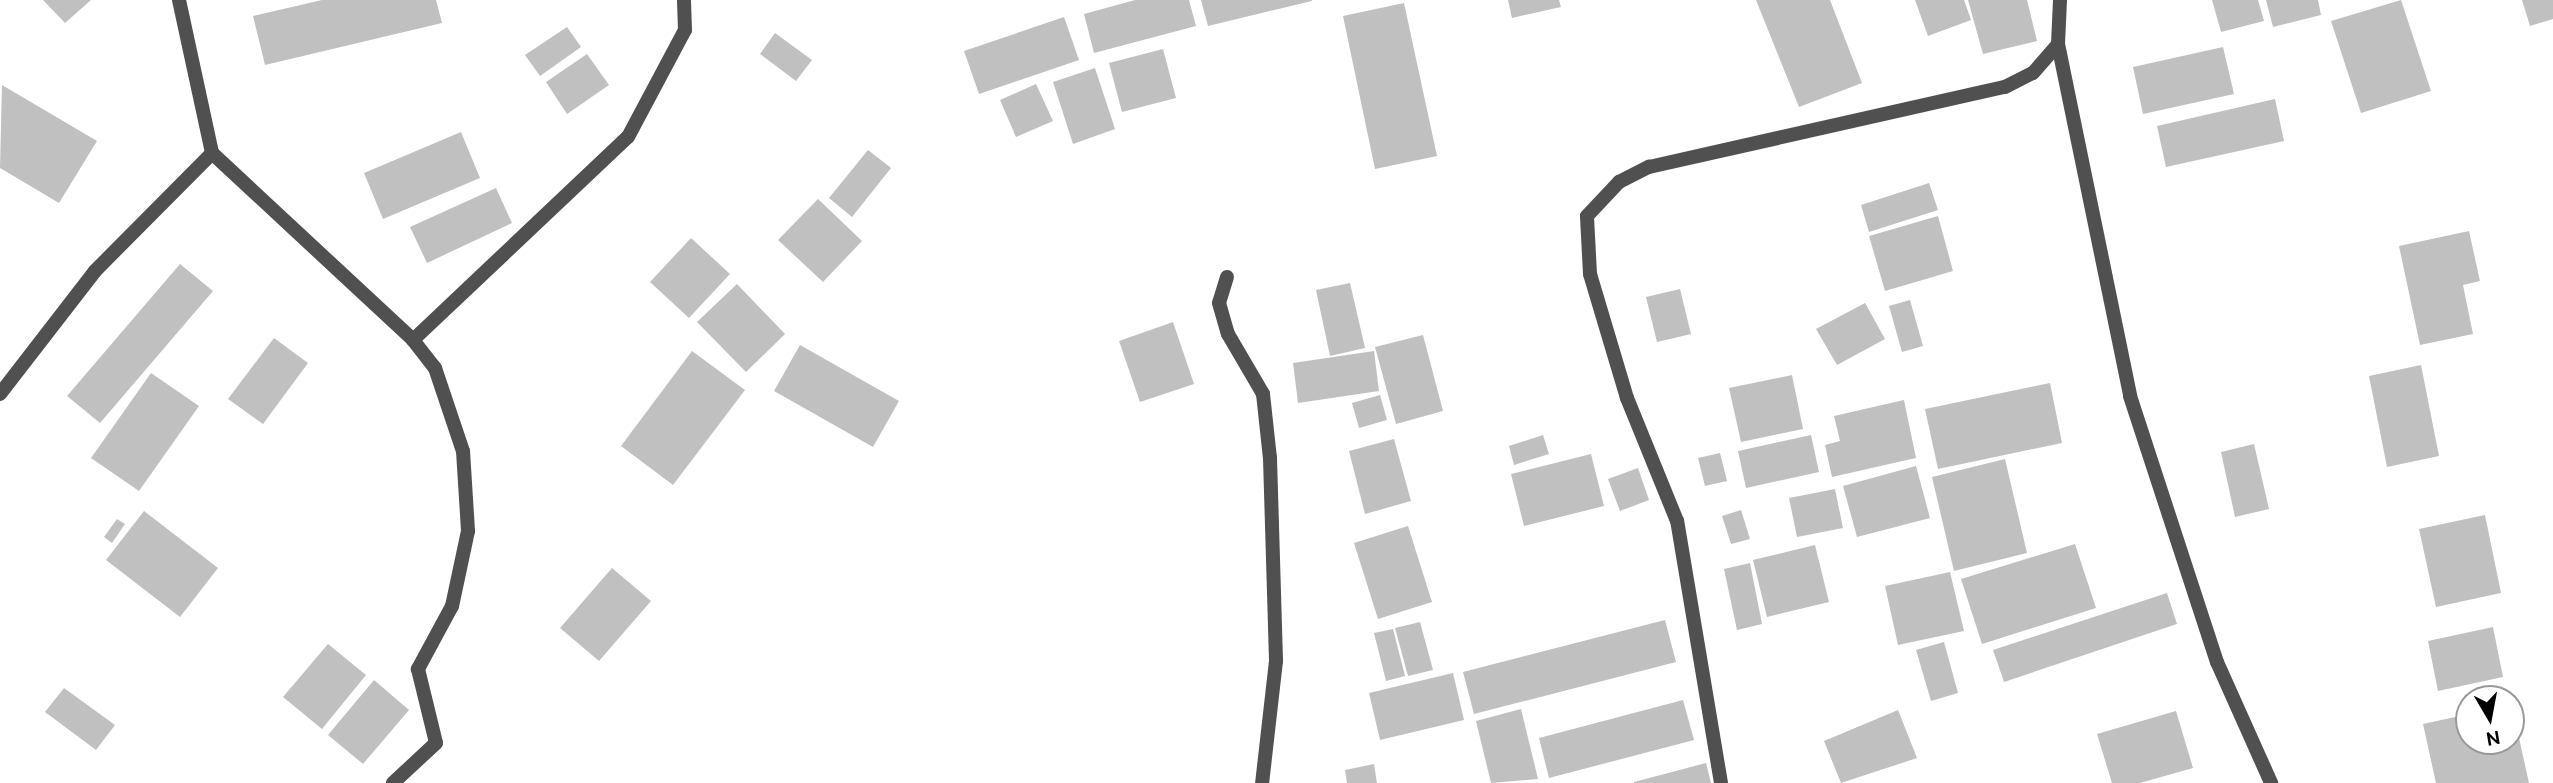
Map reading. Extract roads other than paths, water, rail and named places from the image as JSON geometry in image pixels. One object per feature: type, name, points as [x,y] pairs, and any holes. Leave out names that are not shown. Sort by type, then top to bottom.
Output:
[{"type":"street","points":[[178,0],[212,153],[413,340],[435,368],[463,451],[468,531],[452,607],[418,669],[436,743],[393,783]]},
{"type":"street","points":[[413,340],[628,137],[685,30],[684,0]]},
{"type":"street","points":[[2060,0],[2058,44],[2130,396],[2217,662],[2271,783]]},
{"type":"street","points":[[1721,783],[1677,521],[1627,398],[1590,274],[1587,216],[1619,182],[1648,167],[2005,87],[2033,72],[2058,44]]},
{"type":"street","points":[[0,394],[95,271],[212,153]]},
{"type":"street","points":[[1227,277],[1219,303],[1228,334],[1263,394],[1270,458],[1276,661],[1262,783]]}]
